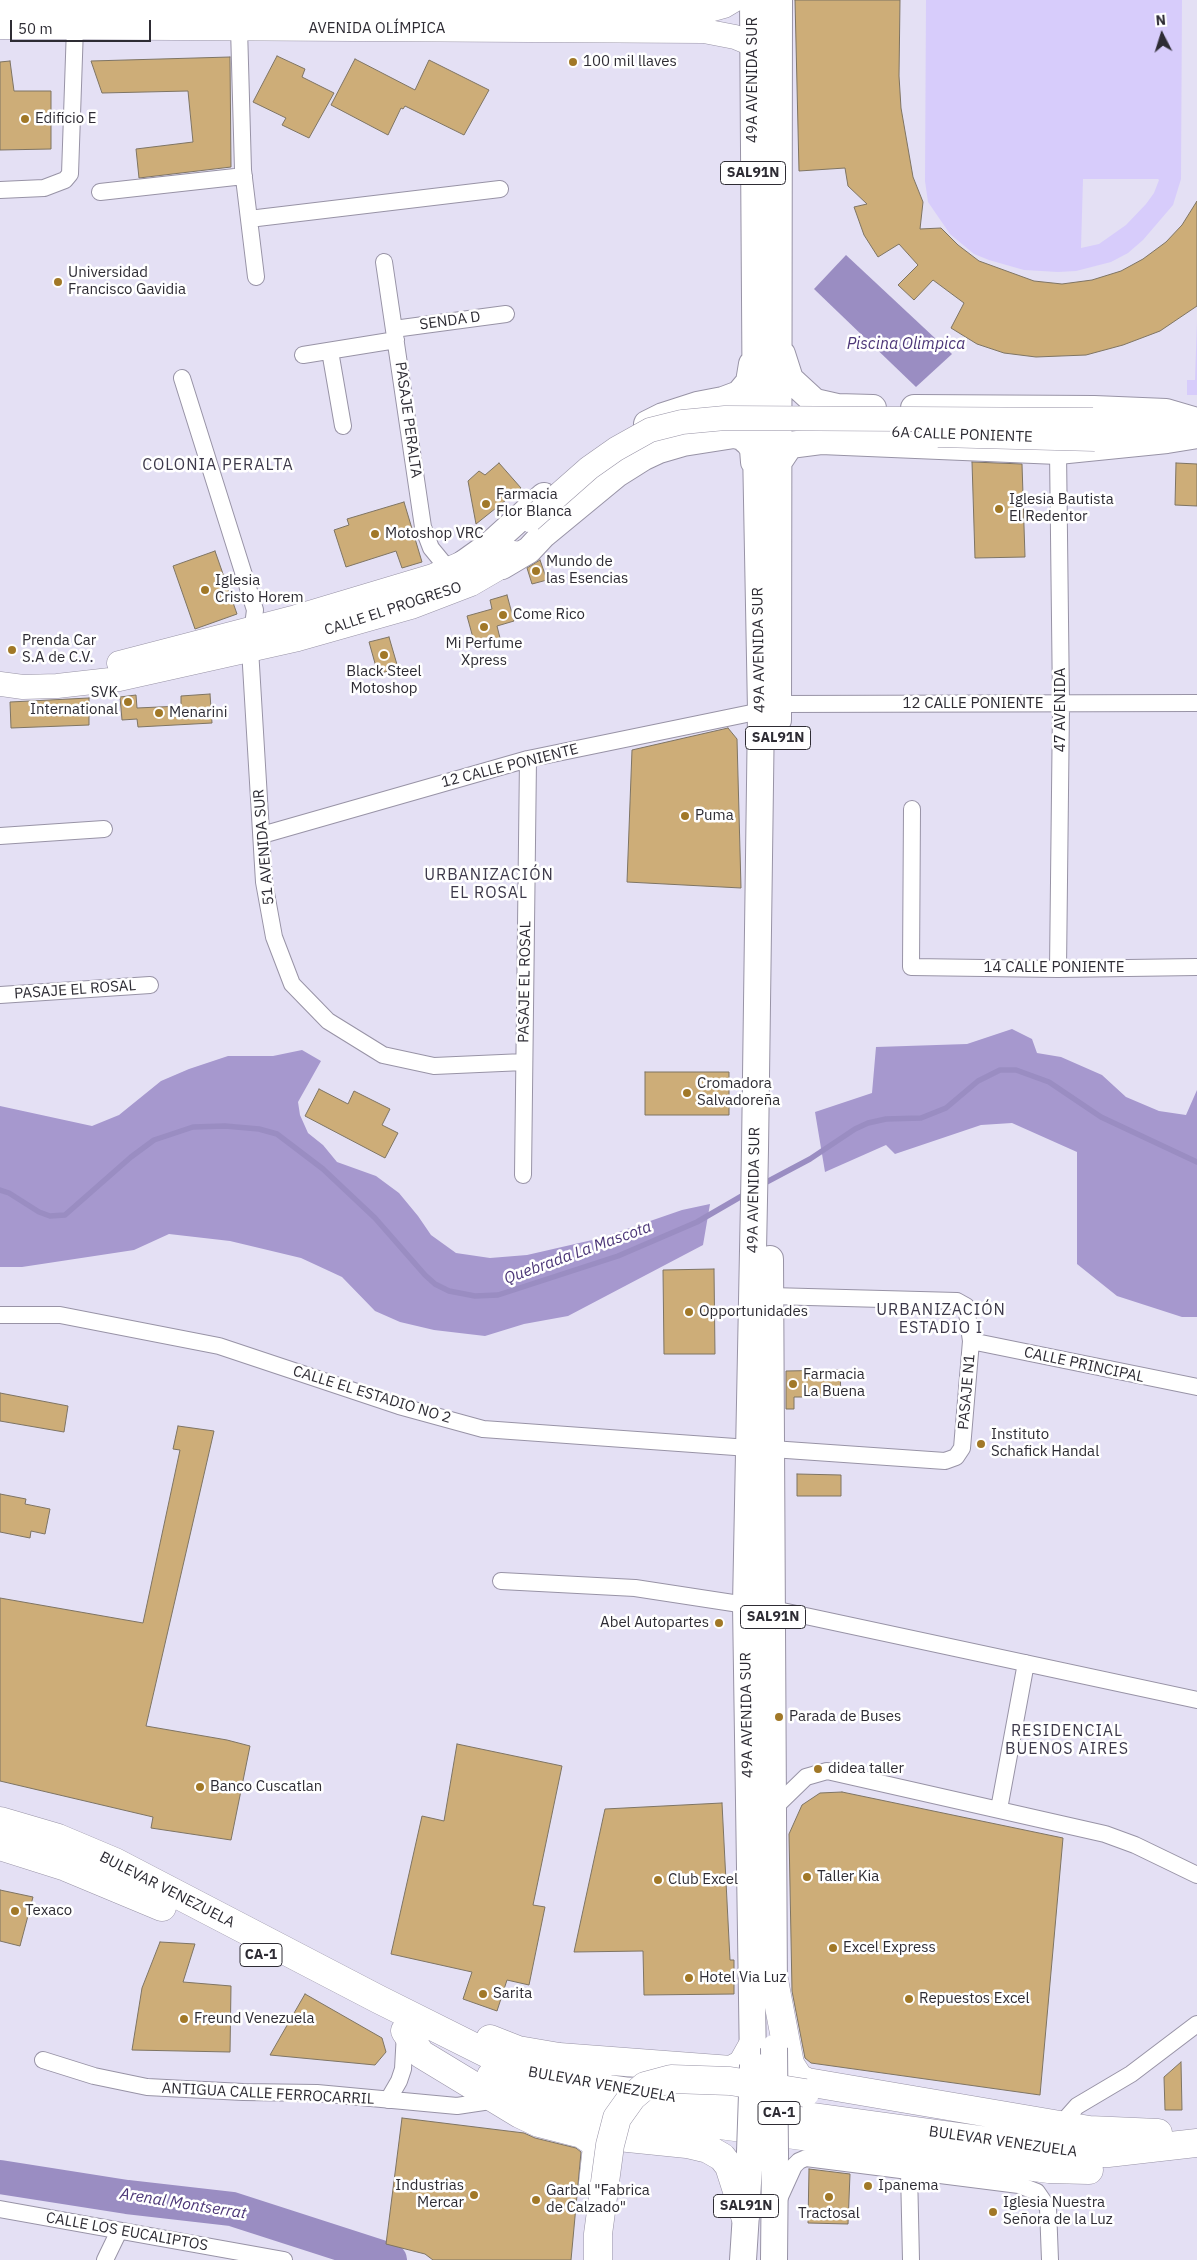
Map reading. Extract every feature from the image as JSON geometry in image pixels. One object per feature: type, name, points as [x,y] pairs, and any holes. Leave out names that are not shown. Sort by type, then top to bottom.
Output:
[{"type":"highway","name":"BULEVAR VENEZUELA","points":[[0,1821],[58,1838],[115,1862],[378,1999],[522,2071],[609,2089],[1079,2153],[1108,2153],[1188,2146],[1197,2143]]},
{"type":"highway","name":"BULEVAR VENEZUELA","points":[[0,1846],[50,1861],[122,1889],[251,1949],[505,2083],[546,2099],[593,2108],[1049,2169],[1098,2170],[1197,2156]]},
{"type":"highway","points":[[773,1975],[790,2064],[799,2078],[807,2082],[1089,2130],[1155,2133],[1197,2129]]},
{"type":"highway","points":[[378,1999],[433,2014],[478,2035],[518,2050],[559,2057],[731,2070],[759,2054]]},
{"type":"highway","points":[[405,2031],[421,2054],[539,2123],[582,2134],[687,2144],[708,2149],[722,2156],[729,2166],[745,2216]]},
{"type":"highway","points":[[598,2260],[598,2234],[605,2170],[617,2118],[632,2096],[645,2086],[659,2081],[698,2078],[730,2081],[1112,2143],[1150,2142],[1197,2134]]},
{"type":"highway","points":[[582,2134],[597,2146],[589,2224],[588,2260]]},
{"type":"highway","points":[[609,2260],[612,2210],[620,2153],[623,2143],[633,2138]]},
{"type":"main road","name":"49A AVENIDA SUR","points":[[752,0],[752,44],[766,340],[780,460],[769,708],[763,1145],[754,1207],[761,1449],[773,1609],[773,1975],[759,2054]]},
{"type":"main road","name":"49A AVENIDA SUR","points":[[769,708],[756,478],[766,340],[779,0]]},
{"type":"main road","points":[[456,567],[515,524],[582,463],[609,446],[663,416],[739,394],[749,382],[766,340]]},
{"type":"main road","points":[[766,340],[790,379],[815,402],[838,407],[1084,409],[1166,412],[1197,421]]},
{"type":"main road","points":[[717,436],[728,429],[733,416],[728,404],[722,400]]},
{"type":"main road","points":[[815,402],[805,413],[805,427],[809,433],[821,441]]},
{"type":"main road","points":[[502,566],[528,550],[543,535],[631,464],[659,450],[717,436],[734,435],[742,437],[753,449],[756,478]]},
{"type":"main road","points":[[780,460],[790,445],[821,441],[1058,451],[1167,440],[1197,435]]},
{"type":"main road","name":"49A AVENIDA SUR","points":[[763,1145],[769,1185],[771,1296],[761,1449],[746,1605],[763,2153],[775,2208],[774,2260]]},
{"type":"main road","name":"49A AVENIDA SUR","points":[[743,2260],[745,2216],[763,2153]]},
{"type":"street","name":"AVENIDA OLÍMPICA","points":[[0,4],[205,2],[706,10],[724,6],[734,0]]},
{"type":"street","points":[[205,2],[205,28]]},
{"type":"street","name":"AVENIDA OLÍMPICA","points":[[0,27],[704,31],[735,37],[752,44]]},
{"type":"street","points":[[0,190],[44,188],[65,180],[70,174],[75,27]]},
{"type":"street","points":[[240,28],[244,176],[256,276]]},
{"type":"street","points":[[100,192],[244,176]]},
{"type":"street","points":[[249,219],[500,188]]},
{"type":"street","name":"PASAJE PERALTA","points":[[384,262],[423,526],[431,548],[456,567]]},
{"type":"street","name":"SENDA D","points":[[302,355],[330,351],[395,334],[506,314]]},
{"type":"street","points":[[330,351],[343,426]]},
{"type":"street","name":"51 AVENIDA SUR","points":[[182,378],[255,610],[252,639],[264,882],[274,937],[292,984],[328,1021],[383,1055],[434,1066],[524,1062]]},
{"type":"street","name":"CALLE EL PROGRESO","points":[[0,670],[31,672],[106,665],[252,639],[298,639],[411,607],[471,584],[502,566],[524,540],[534,524],[599,460],[650,430],[702,419],[769,424]]},
{"type":"street","name":"6A CALLE PONIENTE","points":[[769,424],[1197,429]]},
{"type":"street","name":"47 AVENIDA","points":[[1058,451],[1061,704],[1058,969]]},
{"type":"street","name":"CALLE EL PROGRESO","points":[[0,684],[23,687],[84,684],[140,675],[252,639],[456,567],[534,524]]},
{"type":"street","name":"12 CALLE PONIENTE","points":[[262,835],[528,759],[769,708],[1197,703]]},
{"type":"street","name":"PASAJE EL ROSAL","points":[[523,1175],[528,759]]},
{"type":"street","name":"14 CALLE PONIENTE","points":[[912,809],[911,967],[1058,969],[1197,967]]},
{"type":"street","points":[[0,836],[104,829]]},
{"type":"street","name":"PASAJE EL ROSAL","points":[[0,995],[150,985]]},
{"type":"street","name":"PASAJE N1","points":[[761,1449],[945,1461],[956,1457],[962,1448],[971,1341],[966,1306],[957,1301],[771,1296]]},
{"type":"street","name":"CALLE EL ESTADIO NO 2","points":[[0,1315],[60,1315],[219,1346],[399,1406],[483,1429],[761,1449]]},
{"type":"street","name":"CALLE PRINCIPAL","points":[[971,1341],[1197,1387]]},
{"type":"street","points":[[501,1581],[635,1588],[746,1605]]},
{"type":"street","points":[[773,1609],[1197,1700]]},
{"type":"street","points":[[999,1809],[1026,1663]]},
{"type":"street","points":[[773,1809],[806,1777],[827,1771],[1105,1834],[1135,1845],[1197,1875]]},
{"type":"street","points":[[1061,2124],[1077,2106],[1131,2074],[1197,2024]]},
{"type":"street","points":[[388,2100],[403,2069],[405,2031]]},
{"type":"street","name":"ANTIGUA CALLE FERROCARRIL","points":[[43,2060],[94,2076],[147,2087],[243,2092],[317,2093],[457,2106],[497,2100]]},
{"type":"street","points":[[775,2208],[794,2166],[802,2159],[810,2158],[1020,2185],[1034,2190],[1040,2196],[1049,2213],[1050,2260]]},
{"type":"street","points":[[908,2171],[912,2260]]},
{"type":"street","name":"CALLE LOS EUCALIPTOS","points":[[0,2209],[242,2256],[284,2260]]},
{"type":"street","points":[[105,2260],[119,2231]]},
{"type":"shaded area","points":[[926,0],[1182,0],[1181,179],[1173,205],[1143,240],[1128,253],[1111,262],[1076,271],[1058,272],[1024,270],[989,260],[974,254],[950,234],[928,202],[925,181]],"holes":[[[1083,179],[1158,179],[1154,193],[1126,225],[1099,244],[1081,248]]]},
{"type":"shaded area","points":[[1197,320],[1197,395],[1187,395],[1187,380],[1195,380]]},
{"type":"shaded area","points":[[1012,1029],[1032,1039],[1037,1053],[1061,1057],[1102,1075],[1126,1097],[1159,1111],[1186,1115],[1197,1090],[1197,1317],[1182,1317],[1117,1296],[1077,1264],[1077,1152],[1012,1123],[981,1125],[895,1154],[886,1145],[825,1172],[815,1112],[872,1093],[876,1047],[967,1044]]},
{"type":"shaded area","points":[[302,1050],[321,1061],[298,1102],[300,1115],[308,1133],[323,1145],[337,1162],[376,1176],[399,1193],[431,1235],[456,1253],[490,1258],[527,1255],[601,1238],[682,1210],[710,1204],[703,1245],[568,1316],[524,1324],[485,1336],[434,1330],[400,1322],[375,1311],[342,1277],[301,1258],[230,1241],[169,1234],[134,1250],[22,1267],[0,1267],[0,1106],[92,1126],[119,1115],[161,1081],[189,1069],[228,1056],[273,1056]]},
{"type":"water","name":"Piscina Olimpica","points":[[846,255],[952,354],[916,387],[814,289]]},
{"type":"building","points":[[795,0],[900,0],[899,76],[901,108],[913,177],[923,202],[920,229],[941,228],[958,245],[979,261],[1034,281],[1062,284],[1092,280],[1121,271],[1143,259],[1166,242],[1182,225],[1197,201],[1197,306],[1160,331],[1123,345],[1086,355],[1036,357],[1004,353],[977,344],[951,328],[964,303],[933,280],[914,300],[898,285],[918,265],[899,244],[878,257],[864,235],[854,207],[867,204],[848,186],[845,168],[799,171]]},
{"type":"building","points":[[277,56],[305,69],[302,77],[334,93],[309,138],[282,125],[286,118],[253,102]]},
{"type":"building","points":[[230,57],[231,167],[139,178],[136,149],[193,142],[188,91],[102,93],[91,61]]},
{"type":"building","points":[[355,59],[415,90],[429,60],[489,90],[464,135],[405,106],[403,109],[401,108],[388,135],[331,105]]},
{"type":"building","name":"Edificio E","points":[[10,61],[14,91],[51,91],[51,149],[0,150],[0,62]]},
{"type":"building","name":"Iglesia Bautista El Redentor","points":[[972,462],[1022,464],[1025,557],[975,558]]},
{"type":"building","points":[[499,463],[521,488],[476,524],[468,481],[479,471],[485,475]]},
{"type":"building","points":[[1176,463],[1197,464],[1197,506],[1175,505]]},
{"type":"building","name":"Motoshop VRC","points":[[404,502],[422,562],[402,568],[396,551],[346,567],[334,530],[349,525],[347,519]]},
{"type":"building","name":"Iglesia Cristo Horem","points":[[215,551],[237,614],[195,629],[173,566]]},
{"type":"building","name":"Mundo de las Esencias","points":[[540,560],[547,580],[532,584],[527,568]]},
{"type":"building","name":"Mi Perfume Xpress","points":[[507,595],[514,621],[497,626],[500,638],[475,645],[467,616],[492,609],[490,600]]},
{"type":"building","name":"Black Steel Motoshop","points":[[389,637],[398,668],[378,674],[369,642]]},
{"type":"building","points":[[210,694],[212,723],[138,727],[137,719],[122,720],[120,697],[136,695],[137,708],[181,706],[181,696]]},
{"type":"building","points":[[89,698],[89,725],[11,728],[10,702]]},
{"type":"building","name":"Puma","points":[[728,728],[737,739],[741,888],[627,882],[632,750]]},
{"type":"building","name":"Cromadora Salvadoreña","points":[[645,1072],[729,1072],[729,1115],[645,1115]]},
{"type":"building","points":[[319,1089],[348,1104],[354,1091],[390,1109],[382,1125],[398,1133],[385,1158],[305,1116]]},
{"type":"building","name":"Opportunidades","points":[[714,1269],[715,1354],[664,1354],[663,1270]]},
{"type":"building","points":[[840,1370],[841,1397],[794,1397],[794,1409],[786,1409],[786,1371]]},
{"type":"building","points":[[0,1393],[68,1406],[64,1432],[0,1421]]},
{"type":"building","points":[[178,1426],[214,1431],[146,1726],[227,1740],[250,1746],[231,1840],[151,1828],[153,1817],[0,1781],[0,1598],[143,1623],[180,1450],[173,1449]]},
{"type":"building","points":[[797,1474],[841,1475],[841,1496],[797,1496]]},
{"type":"building","points":[[0,1494],[26,1499],[25,1504],[50,1509],[45,1534],[31,1531],[30,1538],[0,1532]]},
{"type":"building","points":[[457,1744],[562,1766],[533,1905],[545,1907],[529,1985],[507,1980],[497,2011],[463,1999],[472,1972],[391,1954],[422,1816],[444,1821]]},
{"type":"building","points":[[842,1792],[1063,1838],[1040,2095],[811,2063],[805,2058],[792,1991],[789,1834],[802,1805],[820,1793]]},
{"type":"building","name":"Club Excel","points":[[722,1803],[730,1960],[734,1960],[734,1994],[644,1995],[643,1951],[574,1952],[605,1809]]},
{"type":"building","name":"Texaco","points":[[0,1890],[33,1897],[20,1946],[0,1941]]},
{"type":"building","name":"Freund Venezuela","points":[[160,1942],[195,1944],[183,1982],[231,1986],[230,2052],[132,2050],[142,1988]]},
{"type":"building","points":[[305,1994],[382,2038],[386,2052],[375,2065],[270,2055]]},
{"type":"building","points":[[1181,2062],[1182,2110],[1165,2110],[1164,2077]]},
{"type":"building","points":[[402,2118],[524,2133],[535,2138],[576,2148],[581,2152],[571,2260],[433,2260],[425,2254],[386,2244]]},
{"type":"building","name":"Tractosal","points":[[809,2169],[850,2174],[848,2224],[808,2223]]},
{"type":"waterway","name":"Quebrada La Mascota","points":[[761,1185],[810,1159],[855,1129],[868,1123],[886,1119],[921,1118],[946,1108],[978,1081],[1000,1070],[1016,1070],[1049,1082],[1101,1117],[1197,1162]]},
{"type":"waterway","name":"Quebrada La Mascota","points":[[0,1190],[9,1193],[39,1212],[50,1216],[65,1215],[131,1157],[154,1140],[193,1127],[225,1126],[259,1129],[277,1134],[323,1169],[375,1218],[435,1284],[449,1291],[475,1296],[498,1295],[618,1256],[697,1222],[747,1193]]},
{"type":"waterway","name":"Arenal Montserrat","points":[[0,2177],[127,2197],[232,2209],[390,2260]]},
{"type":"place","name":"100 mil llaves","points":[[573,62]]},
{"type":"place","name":"Edificio E","points":[[25,119]]},
{"type":"place","name":"Universidad Francisco Gavidia","points":[[58,282]]},
{"type":"place","name":"Farmacia Flor Blanca","points":[[486,504]]},
{"type":"place","name":"Iglesia Bautista El Redentor","points":[[999,509]]},
{"type":"place","name":"Motoshop VRC","points":[[375,534]]},
{"type":"place","name":"Mundo de las Esencias","points":[[536,571]]},
{"type":"place","name":"Iglesia Cristo Horem","points":[[205,590]]},
{"type":"place","name":"Come Rico","points":[[503,615]]},
{"type":"place","name":"Mi Perfume Xpress","points":[[484,627]]},
{"type":"place","name":"Prenda Car S.A de C.V.","points":[[12,650]]},
{"type":"place","name":"Black Steel Motoshop","points":[[384,655]]},
{"type":"place","name":"SVK International","points":[[128,702]]},
{"type":"place","name":"Menarini","points":[[159,713]]},
{"type":"place","name":"Puma","points":[[685,816]]},
{"type":"place","name":"Cromadora Salvadoreña","points":[[687,1093]]},
{"type":"place","name":"Opportunidades","points":[[689,1312]]},
{"type":"place","name":"Farmacia La Buena","points":[[793,1384]]},
{"type":"place","name":"Instituto Schafick Handal","points":[[981,1444]]},
{"type":"place","name":"Abel Autopartes","points":[[719,1623]]},
{"type":"place","name":"Parada de Buses","points":[[779,1717]]},
{"type":"place","name":"didea taller","points":[[818,1769]]},
{"type":"place","name":"Banco Cuscatlan","points":[[200,1787]]},
{"type":"place","name":"Taller Kia","points":[[807,1877]]},
{"type":"place","name":"Club Excel","points":[[658,1880]]},
{"type":"place","name":"Texaco","points":[[15,1911]]},
{"type":"place","name":"Excel Express","points":[[833,1948]]},
{"type":"place","name":"Hotel Via Luz","points":[[689,1978]]},
{"type":"place","name":"Sarita","points":[[483,1994]]},
{"type":"place","name":"Repuestos Excel","points":[[909,1999]]},
{"type":"place","name":"Freund Venezuela","points":[[184,2019]]},
{"type":"place","name":"Ipanema","points":[[868,2186]]},
{"type":"place","name":"Industrias Mercar","points":[[474,2195]]},
{"type":"place","name":"Tractosal","points":[[829,2197]]},
{"type":"place","name":"Garbal \"Fabrica de Calzado\"","points":[[536,2200]]},
{"type":"place","name":"Iglesia Nuestra Señora de la Luz","points":[[993,2212]]},
{"type":"district","name":"COLONIA PERALTA","points":[[218,465]]},
{"type":"district","name":"URBANIZACIÓN EL ROSAL","points":[[489,884]]},
{"type":"district","name":"URBANIZACIÓN ESTADIO I","points":[[941,1319]]},
{"type":"district","name":"RESIDENCIAL BUENOS AIRES","points":[[1067,1740]]}]
